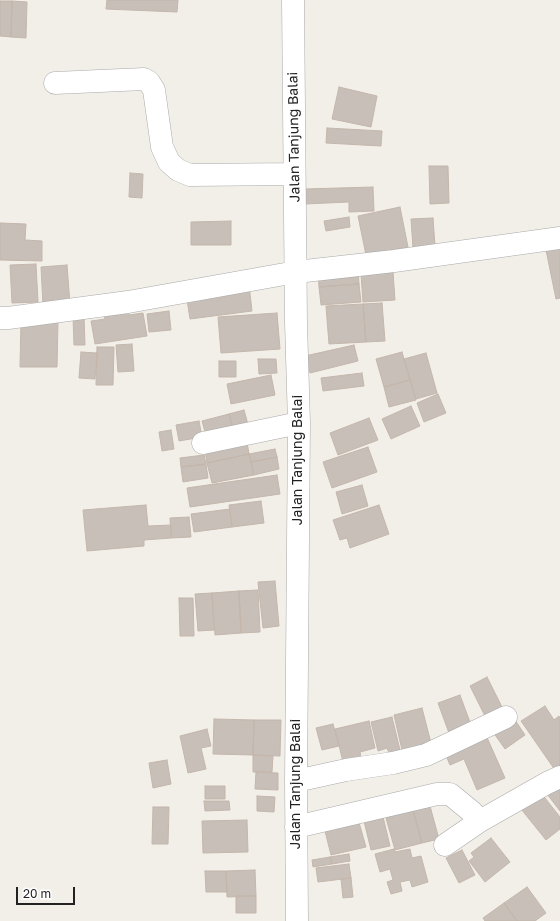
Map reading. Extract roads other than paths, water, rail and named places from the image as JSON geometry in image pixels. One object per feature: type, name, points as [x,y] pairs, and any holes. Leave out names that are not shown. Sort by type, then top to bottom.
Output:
[{"type":"street","name":"Jalan Tanjung Balai","points":[[293,0],[294,174],[299,423],[296,780],[297,921]]},
{"type":"street","points":[[55,83],[144,79],[150,82],[154,90],[162,147],[169,162],[178,170],[190,175],[294,174]]},
{"type":"street","points":[[0,318],[128,302],[296,272],[394,262],[560,238]]},
{"type":"street","points":[[203,443],[299,423]]},
{"type":"street","points":[[296,780],[426,755],[506,717]]},
{"type":"street","points":[[445,846],[480,822],[547,782],[560,777]]},
{"type":"street","points":[[296,827],[437,794],[450,794],[463,804],[480,822]]}]
